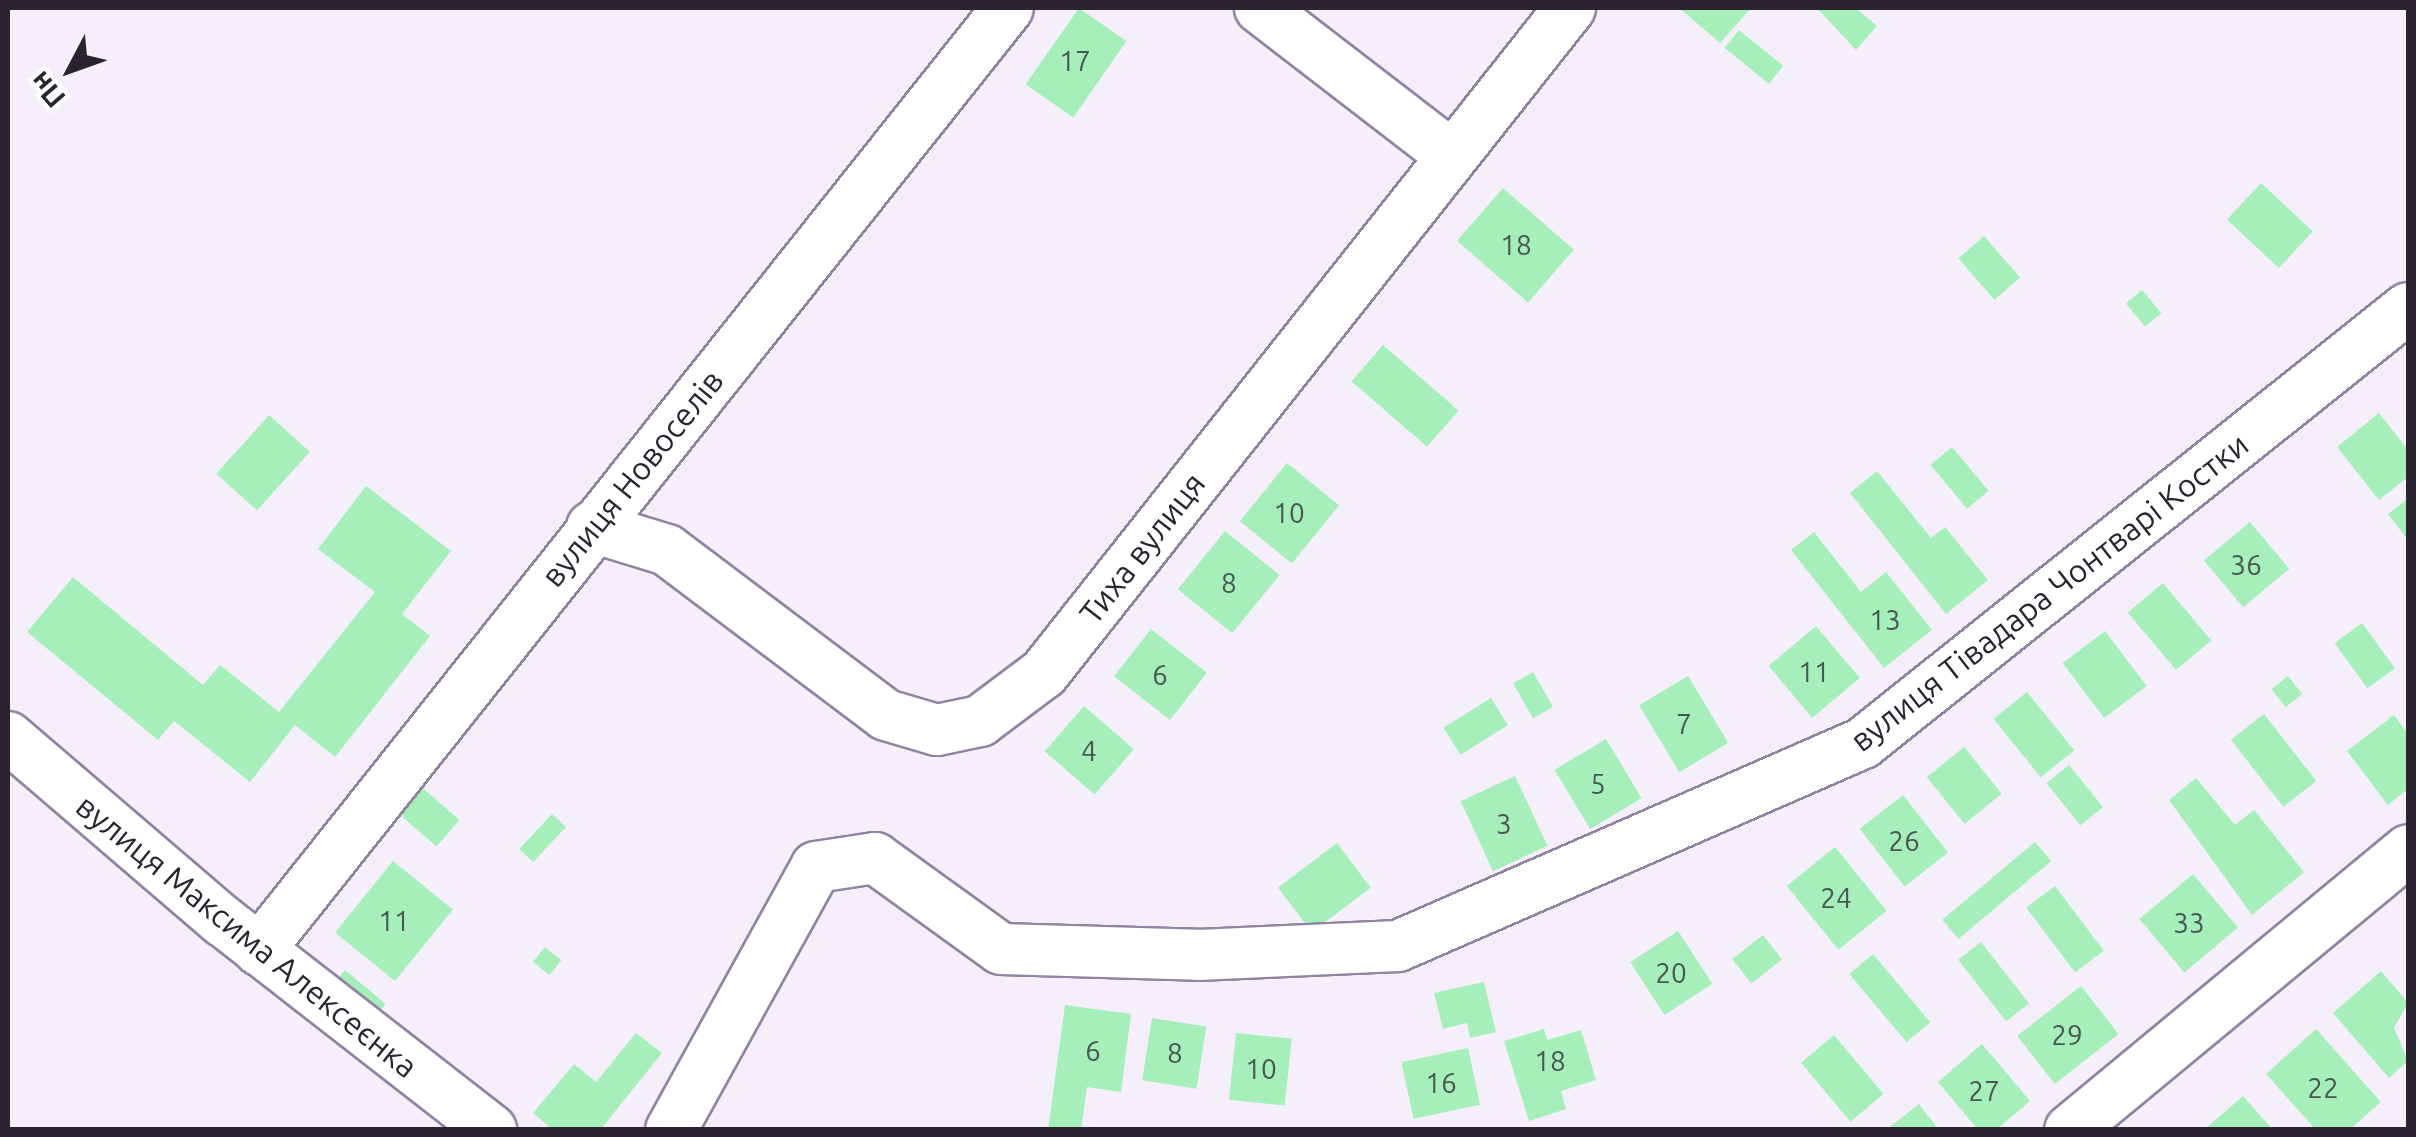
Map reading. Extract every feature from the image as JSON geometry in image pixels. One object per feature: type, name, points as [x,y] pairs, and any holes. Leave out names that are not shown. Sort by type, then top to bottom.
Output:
[{"type":"street","name":"вулиця Новоселів","points":[[259,950],[1008,8]]},
{"type":"street","points":[[1260,8],[1452,156]]},
{"type":"street","name":"Тиха вулиця","points":[[592,527],[668,550],[886,716],[937,730],[980,721],[1044,673],[1570,8]]},
{"type":"street","name":"вулиця Тівадара Чонтварі Костки","points":[[671,1130],[816,867],[874,858],[1002,949],[1198,955],[1398,946],[1863,743],[2408,308]]},
{"type":"street","name":"вулиця Максима Алексеєнка","points":[[8,737],[259,950],[490,1130]]},
{"type":"street","points":[[2070,1130],[2408,850]]},
{"type":"building","points":[[1079,8],[1127,41],[1073,117],[1026,84]]},
{"type":"building","points":[[1679,8],[1751,8],[1720,43]]},
{"type":"building","points":[[1817,8],[1856,8],[1877,26],[1856,50]]},
{"type":"building","points":[[1739,30],[1783,66],[1769,84],[1725,48]]},
{"type":"building","points":[[2261,183],[2313,231],[2279,268],[2227,220]]},
{"type":"building","points":[[1503,188],[1574,250],[1528,302],[1457,241]]},
{"type":"building","points":[[1984,236],[2020,278],[1994,300],[1958,258]]},
{"type":"building","points":[[2142,290],[2161,313],[2145,326],[2126,303]]},
{"type":"building","points":[[1383,345],[1458,411],[1427,447],[1352,381]]},
{"type":"building","points":[[2379,413],[2408,450],[2408,477],[2379,500],[2337,447]]},
{"type":"building","points":[[269,415],[310,452],[257,511],[216,474]]},
{"type":"building","points":[[1952,447],[1989,491],[1967,509],[1931,465]]},
{"type":"building","points":[[1287,463],[1339,505],[1292,563],[1240,521]]},
{"type":"building","points":[[1877,471],[1931,538],[1945,527],[1988,580],[1946,614],[1850,493]]},
{"type":"building","points":[[366,486],[451,551],[402,614],[430,636],[335,757],[295,725],[250,782],[174,721],[158,740],[27,632],[73,577],[203,685],[220,665],[279,712],[375,592],[318,549]]},
{"type":"building","points":[[2406,500],[2408,504],[2408,540],[2388,514]]},
{"type":"building","points":[[2250,522],[2289,569],[2243,607],[2204,561]]},
{"type":"building","points":[[1225,531],[1279,575],[1232,633],[1178,589]]},
{"type":"building","points":[[1814,532],[1861,592],[1886,572],[1932,630],[1884,668],[1791,550]]},
{"type":"building","points":[[2163,583],[2211,640],[2176,670],[2128,613]]},
{"type":"building","points":[[2362,623],[2395,668],[2367,688],[2334,643]]},
{"type":"building","points":[[1816,626],[1860,678],[1812,718],[1769,666]]},
{"type":"building","points":[[1151,629],[1207,673],[1170,720],[1114,676]]},
{"type":"building","points":[[2105,631],[2147,686],[2104,718],[2063,663]]},
{"type":"building","points":[[1533,672],[1553,707],[1533,718],[1513,684]]},
{"type":"building","points":[[1688,676],[1728,743],[1679,772],[1639,705]]},
{"type":"building","points":[[2288,676],[2302,694],[2286,707],[2271,689]]},
{"type":"building","points":[[2027,692],[2074,750],[2041,777],[1994,719]]},
{"type":"building","points":[[1491,698],[1508,725],[1460,755],[1444,728]]},
{"type":"building","points":[[1084,706],[1134,749],[1094,795],[1045,751]]},
{"type":"building","points":[[2264,714],[2316,781],[2283,807],[2231,740]]},
{"type":"building","points":[[2394,715],[2408,734],[2408,789],[2388,805],[2347,751]]},
{"type":"building","points":[[1606,739],[1642,798],[1590,829],[1555,770]]},
{"type":"building","points":[[1964,747],[2002,794],[1964,824],[1927,777]]},
{"type":"building","points":[[2069,765],[2103,807],[2080,825],[2046,783]]},
{"type":"building","points":[[1515,776],[1548,846],[1493,871],[1461,801]]},
{"type":"building","points":[[2196,778],[2235,825],[2254,810],[2304,872],[2252,915],[2169,800]]},
{"type":"building","points":[[418,784],[460,820],[437,846],[395,810]]},
{"type":"building","points":[[1903,795],[1948,853],[1905,886],[1860,829]]},
{"type":"building","points":[[552,814],[566,827],[533,862],[519,849]]},
{"type":"building","points":[[2035,842],[2051,861],[1958,939],[1942,920]]},
{"type":"building","points":[[1337,843],[1371,888],[1312,932],[1278,888]]},
{"type":"building","points":[[1835,847],[1887,911],[1838,950],[1787,886]]},
{"type":"building","points":[[393,861],[453,909],[395,981],[335,932]]},
{"type":"building","points":[[2193,874],[2238,928],[2184,973],[2139,919]]},
{"type":"building","points":[[2055,886],[2104,951],[2075,972],[2026,908]]},
{"type":"building","points":[[1678,931],[1712,984],[1665,1015],[1630,962]]},
{"type":"building","points":[[1763,935],[1782,959],[1751,983],[1732,959]]},
{"type":"building","points":[[1981,942],[2029,1003],[2006,1021],[1958,960]]},
{"type":"building","points":[[545,947],[561,960],[549,975],[533,962]]},
{"type":"building","points":[[1873,954],[1930,1022],[1906,1042],[1849,974]]},
{"type":"building","points":[[345,970],[386,1004],[371,1022],[330,988]]},
{"type":"building","points":[[2381,971],[2408,1003],[2394,1028],[2408,1061],[2389,1078],[2333,1013]]},
{"type":"building","points":[[1484,982],[1496,1032],[1470,1038],[1467,1023],[1443,1029],[1434,993]]},
{"type":"building","points":[[2081,986],[2119,1034],[2055,1084],[2017,1036]]},
{"type":"building","points":[[1065,1005],[1131,1014],[1121,1092],[1087,1087],[1081,1130],[1048,1130]]},
{"type":"building","points":[[1152,1018],[1206,1027],[1196,1089],[1142,1080]]},
{"type":"building","points":[[1544,1029],[1547,1040],[1581,1030],[1596,1080],[1561,1091],[1566,1109],[1529,1121],[1504,1041]]},
{"type":"building","points":[[2316,1029],[2381,1102],[2349,1130],[2316,1130],[2266,1074]]},
{"type":"building","points":[[636,1033],[662,1053],[600,1130],[553,1130],[533,1113],[574,1064],[596,1082]]},
{"type":"building","points":[[1236,1033],[1292,1039],[1285,1105],[1229,1100]]},
{"type":"building","points":[[1834,1035],[1883,1094],[1851,1122],[1801,1063]]},
{"type":"building","points":[[1982,1044],[2030,1101],[1996,1130],[1978,1130],[1938,1082]]},
{"type":"building","points":[[1468,1048],[1480,1105],[1414,1119],[1401,1062]]},
{"type":"building","points":[[2243,1096],[2273,1130],[2204,1130]]},
{"type":"building","points":[[1919,1104],[1939,1130],[1886,1130]]}]
